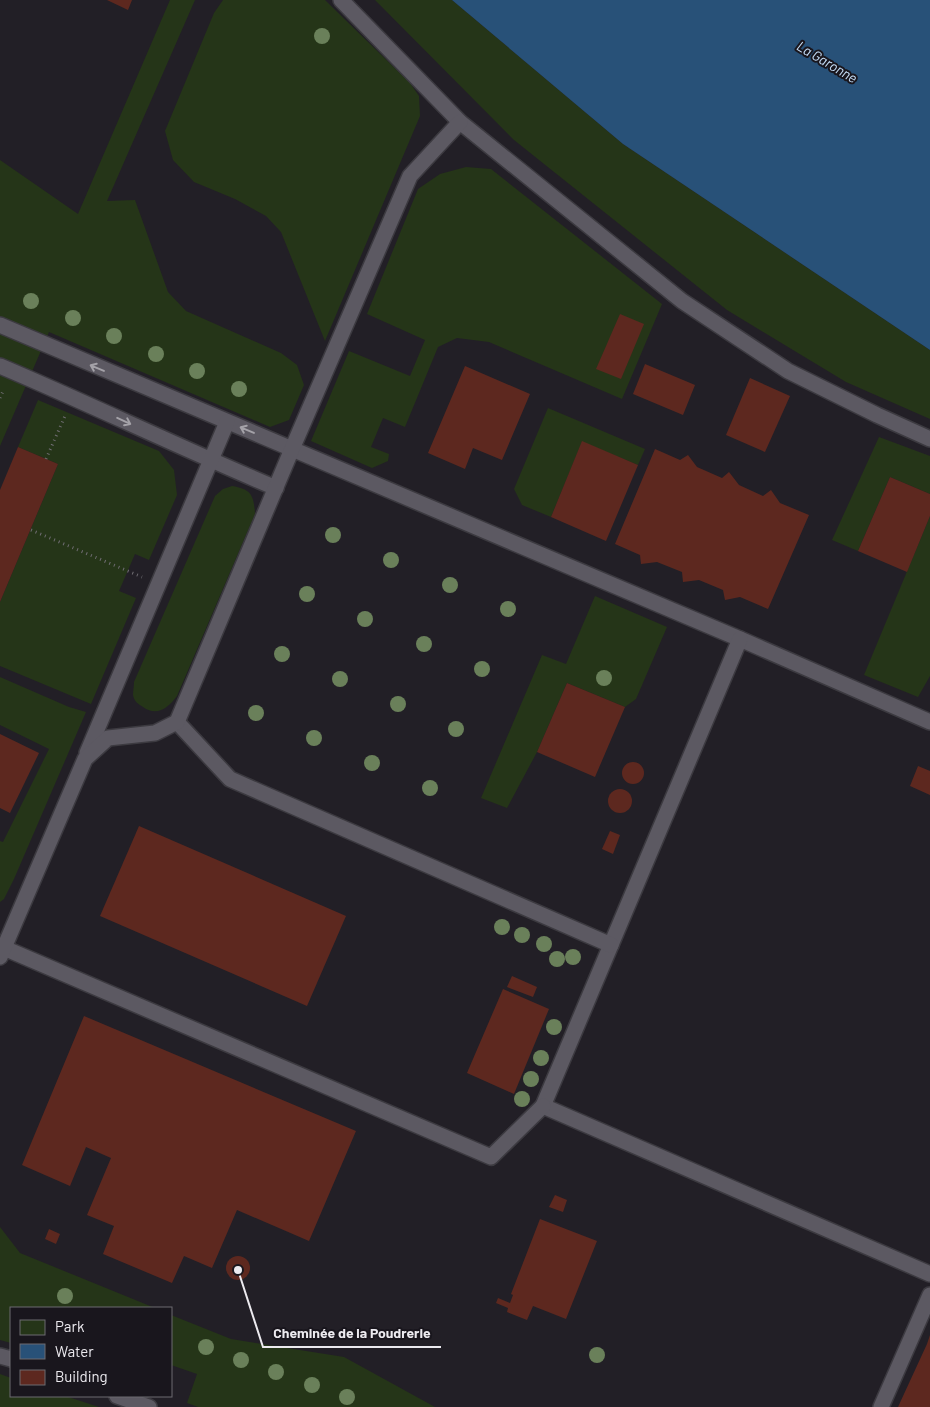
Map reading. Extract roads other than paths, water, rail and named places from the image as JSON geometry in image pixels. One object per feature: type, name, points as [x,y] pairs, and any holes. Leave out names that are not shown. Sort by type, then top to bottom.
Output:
[{"type":"lane","points":[[341,0],[460,122],[690,306],[788,371],[930,439]]},
{"type":"lane","points":[[85,759],[108,738],[155,734],[177,722],[410,176],[460,122]]},
{"type":"lane","points":[[0,325],[740,639],[930,722]]},
{"type":"lane","points":[[0,366],[276,488]]},
{"type":"lane","points":[[227,422],[85,759],[1,951],[491,1157],[543,1106],[740,639]]},
{"type":"lane","points":[[177,722],[230,780],[611,945]]},
{"type":"lane","points":[[543,1106],[930,1274]]},
{"type":"lane","points":[[881,1407],[930,1295]]},
{"type":"lane","points":[[120,1397],[149,1407]]},
{"type":"water","name":"La Garonne","points":[[452,0],[930,0],[930,350],[623,144]]},
{"type":"place","name":"Cheminée de la Poudrerie","points":[[238,1270]]}]
